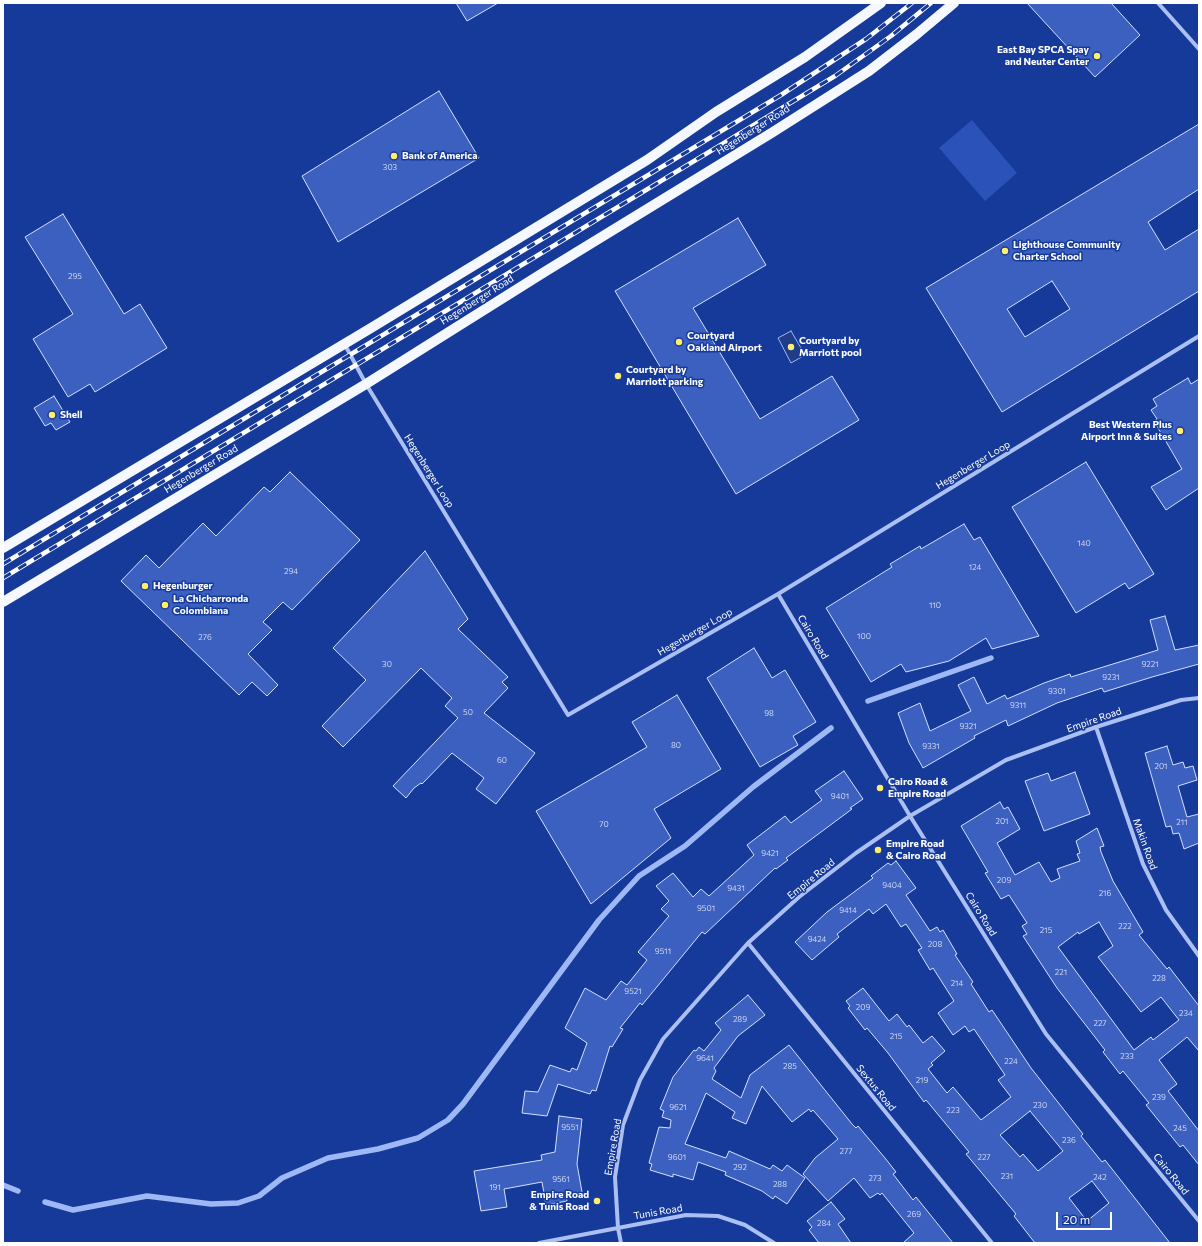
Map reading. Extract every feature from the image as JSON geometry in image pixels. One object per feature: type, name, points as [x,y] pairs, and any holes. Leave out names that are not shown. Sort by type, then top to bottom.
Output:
[{"type":"main road","points":[[3,548],[344,344],[647,160],[716,112],[805,57],[881,3]]},
{"type":"main road","name":"Hegenberger Road","points":[[3,602],[366,384],[869,71],[954,3]]},
{"type":"street","points":[[1158,3],[1199,49]]},
{"type":"street","name":"Hegenberger Loop","points":[[344,344],[366,384],[568,715],[778,594],[1199,336]]},
{"type":"street","name":"Cairo Road","points":[[778,594],[910,816],[1046,1034],[1199,1221]]},
{"type":"street","name":"Empire Road","points":[[621,1243],[618,1228],[615,1177],[623,1124],[640,1080],[663,1040],[748,943],[799,897],[856,853],[910,816],[1006,760],[1096,727],[1181,700],[1199,698]]},
{"type":"street","name":"Makin Road","points":[[1096,727],[1143,864],[1166,910],[1199,956]]},
{"type":"street","name":"Sextus Road","points":[[748,943],[992,1243]]},
{"type":"street","name":"Tunis Road","points":[[539,1243],[686,1215],[718,1216],[745,1224],[774,1243]]},
{"type":"shaded area","points":[[972,120],[1017,173],[985,201],[939,148]]},
{"type":"shaded area","name":"Courtyard by Marriott pool","points":[[791,331],[805,355],[791,363],[778,338]]},
{"type":"building","points":[[456,3],[498,3],[467,21]]},
{"type":"building","name":"East Bay SPCA Spay and Neuter Center","points":[[1027,3],[1111,3],[1140,35],[1095,77]]},
{"type":"building","points":[[439,91],[479,158],[338,242],[302,176]]},
{"type":"building","name":"Lighthouse Community Charter School","points":[[1199,124],[1199,189],[1148,222],[1165,250],[1199,229],[1199,291],[1002,412],[926,288]],"holes":[[[1052,281],[1070,309],[1025,337],[1007,309]]]},
{"type":"building","points":[[63,214],[124,314],[140,304],[167,348],[95,392],[90,384],[68,397],[33,339],[73,314],[25,237]]},
{"type":"building","name":"Courtyard Oakland Airport","points":[[738,218],[766,265],[693,308],[760,419],[832,376],[859,420],[736,494],[615,291]]},
{"type":"building","name":"Best Western Plus Airport Inn & Suites","points":[[1188,378],[1191,384],[1199,379],[1199,488],[1166,510],[1151,487],[1182,469],[1154,421],[1157,419],[1151,410],[1157,406],[1153,399]]},
{"type":"building","name":"Shell","points":[[54,396],[70,422],[56,430],[51,423],[45,426],[34,408]]},
{"type":"building","points":[[1086,462],[1154,574],[1129,589],[1125,583],[1076,613],[1012,507]]},
{"type":"building","points":[[290,472],[360,540],[292,610],[283,602],[263,622],[272,630],[248,654],[278,685],[267,696],[252,682],[239,695],[121,581],[146,555],[159,568],[203,523],[216,536],[264,487],[270,492]]},
{"type":"building","points":[[964,524],[974,540],[980,537],[1039,636],[992,649],[986,638],[949,661],[906,672],[901,664],[871,682],[826,608],[892,567],[890,564],[920,546],[921,549]]},
{"type":"building","points":[[425,551],[468,619],[458,629],[508,677],[502,682],[508,688],[484,713],[535,753],[496,804],[476,789],[484,778],[452,753],[422,784],[421,783],[414,788],[406,798],[393,786],[458,718],[445,706],[452,698],[421,668],[343,747],[322,726],[366,680],[333,648]]},
{"type":"building","points":[[1165,616],[1175,650],[1199,645],[1199,664],[1104,692],[1102,688],[1057,703],[1008,726],[1006,720],[974,736],[975,738],[923,768],[909,743],[898,713],[920,703],[930,731],[971,711],[958,685],[974,677],[987,704],[1005,695],[1007,699],[1044,683],[1070,674],[1071,677],[1158,650],[1150,620]]},
{"type":"building","points":[[754,648],[772,678],[785,670],[816,722],[793,736],[798,745],[760,767],[707,678]]},
{"type":"building","points":[[677,695],[721,769],[654,809],[671,838],[591,904],[536,811],[647,747],[632,722]]},
{"type":"building","points":[[1167,746],[1173,765],[1183,762],[1185,768],[1193,766],[1197,780],[1178,786],[1187,817],[1199,814],[1199,843],[1184,849],[1179,833],[1173,834],[1171,826],[1166,827],[1145,753]]},
{"type":"building","points":[[844,771],[863,799],[850,808],[852,809],[786,858],[788,860],[776,869],[775,868],[705,934],[702,932],[642,1005],[640,1003],[620,1028],[623,1029],[612,1047],[610,1046],[596,1091],[592,1090],[590,1094],[558,1084],[547,1116],[522,1113],[525,1091],[538,1092],[550,1065],[570,1072],[572,1068],[577,1070],[587,1043],[565,1028],[585,988],[606,1000],[621,981],[627,985],[647,960],[638,952],[669,916],[661,909],[669,901],[656,886],[673,873],[693,897],[701,889],[709,896],[754,855],[747,845],[785,816],[791,823],[822,800],[815,791]]},
{"type":"building","points":[[1075,772],[1090,814],[1044,831],[1025,781],[1048,773],[1051,781]]},
{"type":"building","points":[[1000,802],[1004,809],[1008,807],[1020,829],[997,843],[1015,875],[1039,862],[1051,882],[1060,878],[1057,869],[1080,861],[1077,854],[1080,853],[1076,841],[1097,828],[1104,846],[1100,847],[1101,852],[1113,881],[1143,932],[1139,935],[1167,969],[1169,967],[1199,1006],[1199,1051],[1187,1037],[1159,1060],[1177,1084],[1168,1091],[1199,1131],[1199,1165],[1183,1145],[1180,1147],[1146,1105],[1149,1103],[1123,1071],[1120,1074],[1103,1052],[1105,1050],[1057,988],[1023,936],[1027,934],[1022,926],[1027,923],[1009,895],[1001,899],[985,873],[988,872],[961,826]],"holes":[[[1099,922],[1113,946],[1098,957],[1141,1012],[1161,997],[1179,1020],[1153,1040],[1151,1037],[1134,1050],[1058,947],[1078,932],[1079,934]]]},
{"type":"building","points":[[896,861],[916,888],[906,895],[930,931],[937,927],[940,932],[943,930],[957,954],[955,955],[973,982],[971,984],[989,1012],[992,1010],[1031,1068],[1083,1134],[1081,1136],[1102,1162],[1105,1160],[1170,1243],[1035,1243],[1014,1216],[1016,1214],[966,1154],[969,1152],[926,1100],[924,1102],[888,1053],[867,1028],[865,1030],[848,1008],[850,1006],[846,1001],[863,988],[889,1021],[897,1014],[907,1027],[909,1025],[923,1043],[932,1036],[945,1051],[931,1063],[933,1065],[928,1069],[947,1093],[953,1087],[981,1120],[1011,1097],[998,1080],[1005,1075],[974,1029],[969,1032],[965,1026],[953,1035],[938,1013],[954,1001],[933,968],[930,970],[918,950],[922,948],[906,924],[901,927],[886,904],[873,914],[869,909],[837,934],[839,937],[812,960],[795,942],[827,912],[873,878],[871,876],[888,863],[891,865]],"holes":[[[1030,1111],[1063,1151],[1038,1171],[1023,1154],[1020,1157],[1000,1135]],[[1092,1181],[1109,1203],[1087,1221],[1069,1198]]]},
{"type":"building","points":[[748,995],[765,1015],[738,1036],[714,1068],[716,1071],[712,1079],[741,1098],[750,1075],[789,1045],[852,1124],[856,1128],[858,1126],[885,1158],[896,1172],[893,1174],[913,1200],[916,1197],[953,1243],[903,1243],[914,1233],[882,1193],[880,1195],[878,1193],[870,1198],[854,1178],[828,1201],[803,1174],[815,1158],[838,1139],[813,1110],[811,1112],[809,1109],[792,1122],[762,1086],[746,1124],[732,1118],[735,1112],[706,1093],[685,1144],[726,1158],[729,1151],[770,1169],[773,1165],[782,1171],[787,1165],[805,1178],[787,1204],[775,1196],[773,1199],[762,1191],[725,1175],[726,1172],[698,1162],[693,1180],[673,1174],[673,1177],[650,1170],[652,1164],[649,1163],[659,1127],[670,1128],[671,1120],[662,1117],[664,1111],[660,1109],[673,1077],[694,1050],[696,1051],[699,1047],[704,1051],[721,1030],[715,1023]]},
{"type":"building","points":[[559,1116],[582,1119],[577,1164],[582,1192],[566,1195],[567,1201],[546,1205],[542,1182],[504,1189],[507,1207],[481,1211],[474,1171],[542,1160],[541,1155],[555,1152]]},
{"type":"building","points":[[831,1202],[845,1219],[838,1224],[851,1243],[819,1243],[809,1230],[812,1227],[807,1221]]},
{"type":"waterway","points":[[868,701],[991,658]]},
{"type":"waterway","points":[[45,1202],[73,1210],[147,1196],[211,1204],[238,1203],[259,1196],[282,1178],[328,1158],[378,1149],[418,1138],[448,1120],[463,1104],[599,920],[639,876],[685,846],[753,787],[831,728]]},
{"type":"waterway","points":[[3,1185],[18,1191]]},
{"type":"railway","points":[[3,564],[781,95],[866,39],[912,3]]},
{"type":"railway","points":[[3,578],[835,76],[891,36],[931,3]]},
{"type":"place","name":"East Bay SPCA Spay and Neuter Center","points":[[1097,56]]},
{"type":"place","name":"Bank of America","points":[[394,156]]},
{"type":"place","name":"Lighthouse Community Charter School","points":[[1005,251]]},
{"type":"place","name":"Courtyard Oakland Airport","points":[[679,342]]},
{"type":"place","name":"Courtyard by Marriott pool","points":[[791,347]]},
{"type":"place","name":"Courtyard by Marriott parking","points":[[618,376]]},
{"type":"place","name":"Shell","points":[[52,415]]},
{"type":"place","name":"Best Western Plus Airport Inn & Suites","points":[[1180,431]]},
{"type":"place","name":"Hegenburger","points":[[145,586]]},
{"type":"place","name":"La Chicharronda Colombiana","points":[[165,605]]},
{"type":"place","name":"Cairo Road & Empire Road","points":[[880,788]]},
{"type":"place","name":"Empire Road & Cairo Road","points":[[878,850]]},
{"type":"place","name":"Empire Road & Tunis Road","points":[[597,1201]]}]
